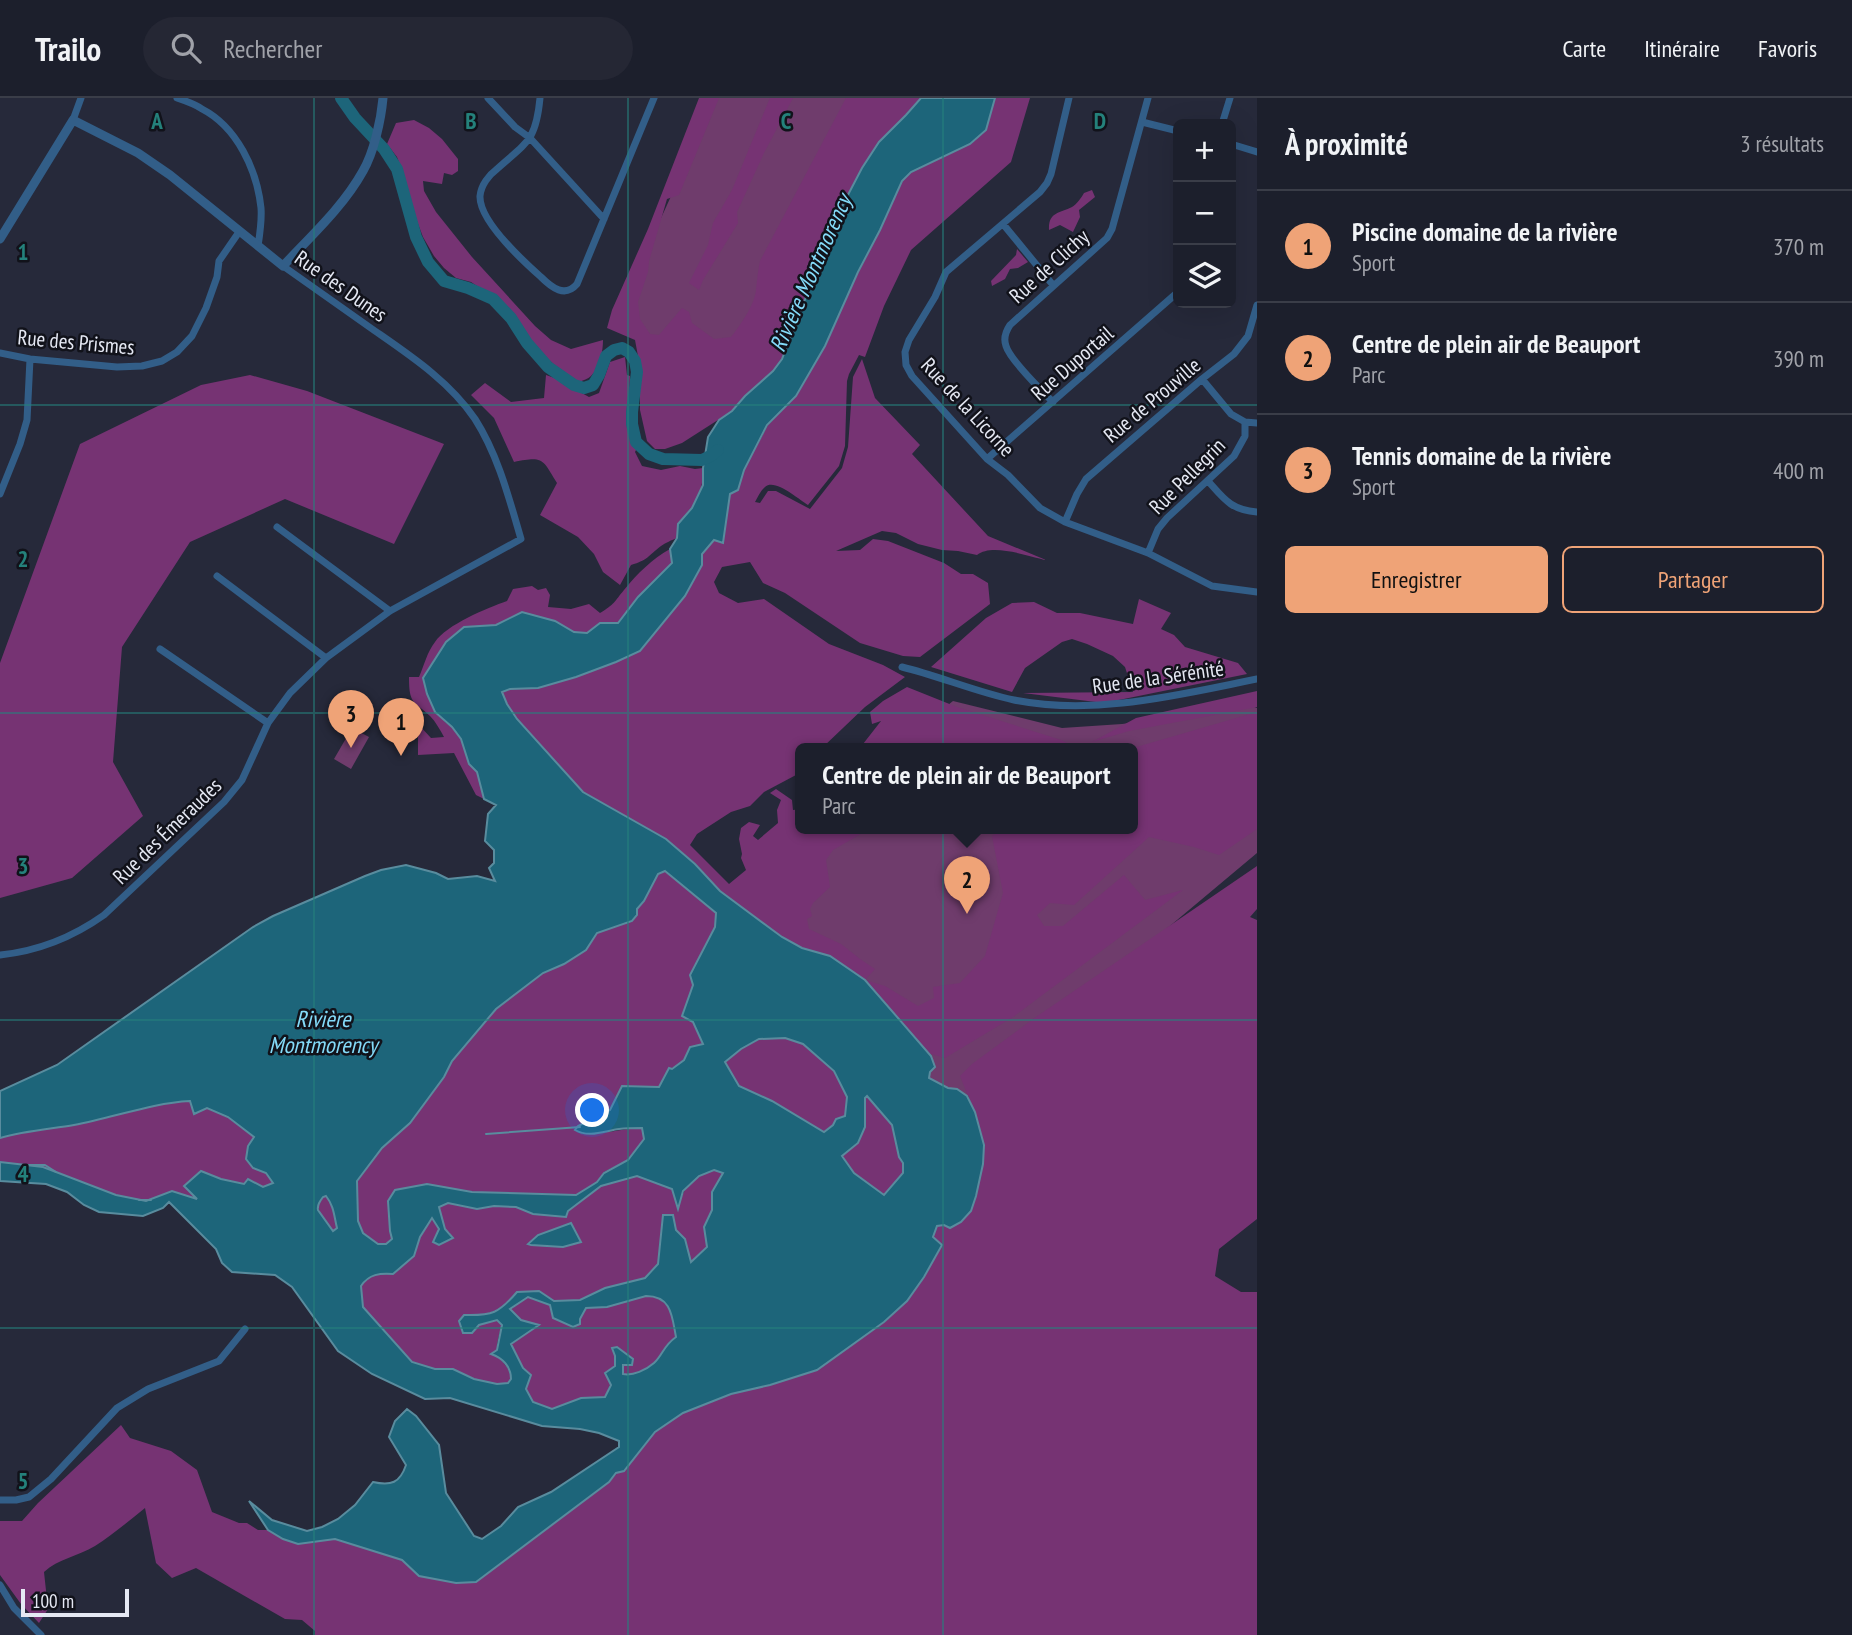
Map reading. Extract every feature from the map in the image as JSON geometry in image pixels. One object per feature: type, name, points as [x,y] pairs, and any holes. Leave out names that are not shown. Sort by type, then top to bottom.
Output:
[{"type":"street","points":[[0,239],[73,120],[81,98]]},
{"type":"street","points":[[177,98],[204,109],[226,127],[245,154],[256,183],[261,208],[258,246]]},
{"type":"street","points":[[283,266],[346,197],[364,169],[372,149],[383,98]]},
{"type":"street","points":[[488,98],[515,127],[530,138],[604,219]]},
{"type":"street","points":[[540,98],[535,128],[530,138],[524,147],[489,176],[480,197],[490,223],[511,248],[544,281],[558,291],[565,292],[572,290],[577,284],[654,98]]},
{"type":"street","name":"Rue de la Licorne","points":[[1069,98],[1047,183],[946,272],[935,297],[909,341],[905,352],[906,365],[912,376],[987,459],[1008,475],[1040,508],[1065,522],[1148,553],[1212,586],[1257,592]]},
{"type":"street","name":"Rue de Clichy","points":[[1053,402],[1010,355],[1004,341],[1006,332],[1010,324],[1107,237],[1112,229],[1148,98]]},
{"type":"street","points":[[1224,119],[1230,98]]},
{"type":"street","name":"Rue des Dunes","points":[[73,120],[138,153],[170,175],[283,266],[440,379],[474,418],[487,442],[508,493],[521,539]]},
{"type":"street","points":[[1142,122],[1173,130]]},
{"type":"street","points":[[1236,146],[1257,152]]},
{"type":"street","points":[[1003,224],[1053,285]]},
{"type":"street","name":"Rue des Prismes","points":[[0,353],[30,359],[117,367],[142,366],[162,360],[177,352],[192,335],[210,298],[219,261],[239,232]]},
{"type":"street","name":"Rue Duportail","points":[[987,459],[1173,296]]},
{"type":"street","name":"Rue de Prouville","points":[[1065,522],[1086,479],[1243,345],[1255,322],[1257,305]]},
{"type":"street","points":[[0,494],[27,421],[30,359]]},
{"type":"street","points":[[1202,379],[1231,414],[1245,422],[1257,423]]},
{"type":"street","name":"Rue Pellegrin","points":[[1148,553],[1158,529],[1234,456],[1245,436],[1245,422]]},
{"type":"street","points":[[1208,481],[1231,505],[1242,511],[1257,512]]},
{"type":"street","points":[[277,527],[390,611]]},
{"type":"street","name":"Rue des Émeraudes","points":[[0,955],[26,952],[64,939],[104,915],[225,802],[242,780],[268,723],[290,694],[326,658],[390,611],[521,539]]},
{"type":"street","points":[[217,576],[326,658]]},
{"type":"street","points":[[160,649],[268,723]]},
{"type":"street","name":"Rue de la Sérénité","points":[[902,667],[1012,700],[1102,706],[1257,679]]},
{"type":"street","points":[[0,1500],[29,1497],[51,1479],[117,1408],[148,1389],[219,1361],[245,1329]]},
{"type":"street","points":[[0,1586],[13,1608],[41,1635]]},
{"type":"shaded area","points":[[699,98],[719,98],[679,195],[667,199],[638,302],[640,319],[650,334],[659,335],[682,308],[689,312],[692,323],[714,339],[731,337],[753,302],[760,261],[846,98],[921,98],[879,142],[862,168],[811,272],[809,289],[782,359],[773,371],[732,411],[682,443],[665,449],[655,449],[647,441],[640,410],[640,367],[635,340],[607,328]]},
{"type":"shaded area","points":[[716,98],[921,98],[906,115],[732,411],[645,330],[618,312]]},
{"type":"shaded area","points":[[770,98],[793,98],[737,212],[738,223],[699,290],[689,283],[708,245],[713,223],[732,190]]},
{"type":"shaded area","points":[[995,98],[1030,98],[1011,162],[911,250],[884,306],[865,357],[859,355],[849,374],[845,446],[839,466],[808,505],[775,485],[765,487],[755,502],[760,503],[768,491],[776,491],[810,509],[842,468],[848,447],[853,377],[862,359],[875,398],[920,445],[912,454],[988,536],[1046,560],[1000,550],[977,555],[942,550],[918,544],[896,533],[882,531],[836,551],[860,550],[873,539],[888,541],[944,563],[961,574],[973,574],[988,583],[990,604],[920,657],[903,656],[860,643],[785,593],[763,583],[750,562],[722,567],[714,582],[719,593],[738,603],[764,599],[829,644],[883,665],[905,677],[865,707],[827,743],[795,743],[795,776],[764,792],[750,806],[731,812],[697,834],[690,845],[729,884],[746,870],[741,858],[741,828],[749,822],[760,825],[753,836],[758,840],[778,823],[777,810],[781,800],[770,793],[776,789],[792,800],[795,810],[795,834],[861,834],[833,850],[826,860],[830,887],[813,903],[810,909],[812,916],[807,919],[809,929],[841,944],[875,969],[865,980],[830,956],[802,948],[782,937],[720,891],[695,863],[666,839],[583,792],[517,719],[502,692],[538,688],[576,677],[640,651],[702,565],[702,554],[714,540],[723,542],[730,494],[738,490],[744,470],[768,425],[796,396],[902,181],[911,172],[970,144],[986,130]]},
{"type":"shaded area","points":[[414,120],[442,139],[458,159],[458,171],[452,175],[444,173],[442,184],[423,181],[424,191],[436,212],[472,257],[551,340],[571,349],[603,340],[599,364],[590,377],[579,382],[564,374],[535,346],[502,303],[471,282],[456,278],[434,256],[423,237],[410,203],[397,157],[387,144],[396,123]]},
{"type":"shaded area","points":[[1092,190],[1095,197],[1079,210],[1080,217],[1073,232],[1060,225],[1049,230],[1053,216],[1072,207],[1084,193]]},
{"type":"shaded area","points":[[1017,249],[1028,262],[1010,269],[1005,279],[992,286],[991,281],[1016,255]]},
{"type":"shaded area","points":[[625,357],[627,375],[630,376],[629,405],[641,440],[635,452],[642,466],[661,470],[680,466],[703,468],[703,473],[698,498],[680,523],[677,538],[631,565],[620,585],[603,572],[594,554],[578,537],[540,515],[557,483],[541,461],[531,459],[514,462],[494,418],[471,395],[485,383],[511,402],[544,398],[546,375],[566,382],[589,397],[599,393],[610,362]]},
{"type":"shaded area","points":[[250,375],[307,391],[444,444],[394,544],[285,499],[190,542],[122,647],[113,762],[143,816],[72,878],[0,898],[0,663],[80,444],[201,385]]},
{"type":"shaded area","points":[[670,549],[672,563],[638,597],[618,623],[600,623],[587,633],[574,632],[555,621],[522,612],[496,625],[464,627],[446,642],[423,678],[445,722],[461,739],[469,764],[477,772],[484,799],[476,795],[454,753],[418,755],[418,724],[431,738],[444,737],[432,718],[413,701],[409,686],[409,677],[419,677],[435,642],[457,623],[507,601],[513,589],[532,586],[538,590],[546,588],[550,595],[548,607],[571,609],[589,604],[600,613],[614,603],[646,567]]},
{"type":"shaded area","points":[[1139,599],[1171,613],[1161,629],[1174,635],[1185,647],[1238,663],[1247,674],[1104,703],[1023,693],[1133,692],[1125,667],[1113,656],[1072,639],[1062,642],[1025,668],[1012,692],[931,667],[986,618],[1012,603],[1034,602],[1057,613],[1080,613],[1133,624]]},
{"type":"shaded area","points":[[907,687],[957,707],[1067,743],[864,743],[881,721],[872,724],[870,712]]},
{"type":"shaded area","points":[[1257,691],[1257,707],[1129,731],[1092,742],[1136,718]]},
{"type":"shaded area","points":[[1235,700],[1257,708],[1257,853],[967,1096],[929,1078],[930,1072],[802,948],[801,834],[1138,834],[1138,743],[900,743],[953,701],[1062,728],[1168,718]]},
{"type":"shaded area","points":[[1257,712],[1257,829],[1219,855],[1149,837],[1074,905],[1050,903],[1037,915],[1044,926],[1063,926],[1124,875],[1145,900],[1183,890],[1013,1017],[945,1058],[928,1053],[865,980],[885,986],[918,1006],[934,998],[933,987],[960,983],[985,956],[1003,893],[992,836],[1138,834],[1138,747]]},
{"type":"shaded area","points":[[352,728],[369,737],[351,769],[334,759]]},
{"type":"shaded area","points":[[1257,866],[1257,909],[1250,917],[1257,920],[1257,1219],[1219,1249],[1215,1276],[1241,1292],[1257,1292],[1257,1635],[315,1635],[315,1631],[302,1620],[285,1619],[196,1568],[172,1578],[156,1563],[145,1508],[95,1546],[55,1564],[44,1572],[48,1609],[39,1623],[0,1575],[0,1521],[22,1521],[121,1425],[130,1438],[171,1451],[197,1470],[212,1512],[239,1523],[247,1523],[258,1530],[268,1530],[298,1544],[335,1539],[402,1560],[419,1576],[609,1482],[655,1432],[683,1413],[731,1394],[817,1370],[885,1322],[907,1301],[942,1246],[932,1237],[937,1225],[944,1225],[984,1145],[960,1076],[972,1064],[1036,1017]]},
{"type":"shaded area","points":[[665,871],[716,913],[715,926],[690,975],[693,985],[682,1016],[693,1022],[703,1044],[690,1047],[682,1061],[669,1069],[659,1087],[622,1086],[610,1110],[578,1126],[582,1134],[642,1128],[645,1138],[628,1160],[604,1172],[597,1182],[576,1195],[472,1192],[427,1184],[395,1190],[392,1239],[386,1244],[378,1244],[363,1233],[358,1221],[357,1181],[382,1147],[410,1123],[444,1077],[452,1061],[496,1009],[543,973],[586,950],[597,933],[632,921],[658,874]]},
{"type":"shaded area","points":[[785,1038],[803,1044],[834,1071],[847,1097],[845,1116],[823,1132],[772,1101],[739,1086],[725,1062],[759,1039]]},
{"type":"shaded area","points":[[868,1096],[891,1124],[903,1163],[903,1173],[884,1195],[854,1173],[841,1156],[856,1143],[863,1131],[865,1098]]},
{"type":"shaded area","points":[[191,1101],[228,1117],[255,1137],[253,1168],[266,1173],[273,1182],[263,1188],[249,1179],[244,1184],[201,1172],[199,1200],[172,1191],[146,1201],[116,1195],[43,1167],[0,1162],[0,1138]]},
{"type":"shaded area","points":[[714,1170],[724,1173],[712,1192],[712,1210],[704,1227],[707,1247],[690,1263],[685,1239],[676,1230],[673,1215],[664,1215],[658,1264],[645,1278],[605,1288],[580,1300],[554,1301],[539,1291],[517,1292],[504,1307],[484,1315],[479,1325],[497,1320],[502,1325],[497,1351],[510,1371],[511,1379],[508,1384],[474,1379],[453,1369],[435,1369],[412,1362],[363,1307],[361,1286],[375,1275],[393,1274],[414,1256],[420,1237],[432,1218],[439,1229],[436,1235],[450,1233],[445,1229],[439,1207],[448,1203],[477,1209],[494,1206],[516,1207],[533,1214],[566,1217],[568,1211],[601,1186],[637,1176],[672,1189],[678,1208],[686,1188]],"holes":[[[571,1223],[581,1242],[563,1247],[528,1244],[538,1235]]]},
{"type":"shaded area","points":[[326,1196],[337,1228],[332,1231],[321,1216],[318,1206]]},
{"type":"shaded area","points":[[646,1296],[657,1296],[670,1308],[676,1337],[668,1343],[654,1363],[639,1372],[622,1374],[623,1365],[612,1348],[615,1367],[605,1397],[581,1398],[552,1409],[533,1402],[526,1389],[523,1368],[511,1344],[538,1325],[521,1320],[510,1310],[527,1297],[580,1319],[586,1308],[607,1307]]},
{"type":"water","name":"Rivière Montmorency","points":[[921,98],[995,98],[986,130],[970,144],[911,172],[902,181],[825,346],[796,396],[767,425],[744,470],[738,490],[730,494],[723,543],[714,540],[702,554],[702,565],[685,596],[640,651],[576,677],[538,688],[502,692],[517,719],[583,792],[666,839],[695,864],[720,891],[782,937],[802,948],[830,956],[865,980],[931,1056],[935,1067],[929,1078],[967,1096],[975,1112],[984,1145],[983,1164],[971,1211],[961,1222],[950,1228],[937,1226],[933,1237],[942,1245],[907,1301],[884,1322],[817,1370],[731,1394],[683,1413],[655,1432],[624,1471],[616,1473],[609,1482],[476,1582],[456,1583],[419,1576],[402,1560],[335,1539],[298,1544],[283,1539],[268,1530],[249,1501],[272,1520],[307,1531],[338,1519],[355,1505],[373,1482],[390,1483],[401,1476],[406,1465],[389,1437],[395,1421],[407,1409],[439,1445],[446,1493],[474,1536],[482,1539],[501,1526],[518,1507],[551,1492],[619,1447],[619,1441],[580,1429],[542,1426],[450,1398],[425,1399],[372,1374],[338,1351],[292,1287],[275,1275],[232,1272],[222,1263],[216,1249],[169,1202],[163,1208],[143,1216],[99,1212],[67,1192],[46,1184],[0,1181],[0,1162],[43,1167],[116,1195],[146,1201],[172,1191],[197,1199],[184,1186],[201,1171],[244,1184],[248,1179],[263,1187],[273,1183],[266,1173],[253,1168],[246,1159],[248,1146],[254,1137],[228,1117],[207,1108],[194,1114],[190,1101],[175,1102],[89,1122],[0,1138],[0,1091],[57,1065],[253,927],[365,876],[406,865],[448,879],[477,876],[495,881],[489,868],[494,863],[494,850],[485,841],[488,814],[496,805],[484,799],[477,772],[469,764],[461,739],[435,712],[423,678],[446,642],[464,627],[496,625],[522,612],[555,621],[574,632],[587,633],[600,623],[618,623],[638,597],[672,563],[670,549],[677,538],[678,524],[692,508],[703,485],[708,437],[719,420],[732,411],[782,359],[809,289],[811,272],[826,237],[862,168],[879,142]],"holes":[[[665,871],[716,913],[715,927],[690,975],[693,985],[682,1016],[693,1022],[703,1044],[690,1047],[684,1060],[672,1069],[669,1068],[659,1087],[622,1086],[610,1110],[575,1130],[591,1134],[642,1128],[644,1139],[628,1160],[604,1173],[597,1182],[576,1195],[472,1192],[427,1184],[395,1190],[388,1201],[392,1239],[386,1244],[378,1244],[363,1233],[358,1221],[357,1181],[382,1148],[410,1123],[444,1077],[452,1061],[496,1009],[543,973],[586,950],[597,933],[632,921],[658,874]],[[785,1038],[803,1044],[834,1071],[847,1097],[845,1116],[836,1119],[824,1132],[772,1101],[739,1086],[725,1062],[759,1039]],[[867,1096],[892,1125],[899,1157],[903,1163],[903,1173],[884,1195],[854,1173],[842,1156],[858,1143],[865,1127]],[[714,1170],[723,1173],[712,1192],[712,1210],[704,1227],[707,1247],[691,1262],[685,1239],[676,1230],[673,1215],[663,1215],[658,1264],[645,1278],[605,1288],[580,1300],[554,1301],[539,1291],[517,1292],[494,1312],[464,1315],[459,1321],[463,1333],[472,1333],[479,1325],[497,1320],[502,1325],[497,1350],[491,1354],[508,1367],[511,1375],[508,1383],[497,1384],[474,1379],[453,1369],[435,1369],[412,1362],[363,1307],[361,1286],[375,1275],[393,1274],[414,1256],[420,1237],[432,1218],[439,1229],[433,1242],[439,1245],[453,1238],[445,1229],[439,1207],[448,1203],[477,1209],[494,1206],[516,1207],[533,1214],[566,1217],[568,1211],[601,1186],[637,1176],[672,1189],[678,1209],[683,1191],[699,1176]],[[326,1196],[331,1204],[337,1228],[333,1231],[318,1210],[323,1197]],[[646,1296],[655,1297],[669,1309],[676,1337],[654,1363],[631,1374],[623,1374],[623,1365],[632,1365],[633,1359],[617,1347],[612,1348],[615,1366],[605,1373],[611,1385],[605,1397],[581,1398],[552,1409],[533,1402],[526,1389],[531,1375],[523,1368],[511,1344],[539,1325],[521,1320],[510,1309],[528,1297],[550,1305],[553,1318],[573,1327],[580,1324],[586,1308],[607,1307]]]},
{"type":"water","points":[[571,1223],[581,1242],[563,1247],[528,1244],[538,1235]]},
{"type":"waterway","points":[[341,98],[355,118],[384,149],[397,169],[416,237],[428,262],[444,281],[493,299],[548,367],[574,385],[584,388],[593,385],[606,356],[622,348],[629,352],[635,361],[637,372],[632,424],[636,442],[649,454],[663,459],[702,460],[718,450]]},
{"type":"waterway","points":[[486,1134],[580,1127]]},
{"type":"waterway","points":[[26,1165],[45,1165],[56,1172]]},
{"type":"waterway","points":[[139,1200],[151,1200]]},
{"type":"place","name":"Tennis domaine de la rivière","points":[[351,748]]},
{"type":"place","name":"Piscine domaine de la rivière","points":[[401,756]]},
{"type":"place","name":"Centre de plein air de Beauport","points":[[967,914]]}]
